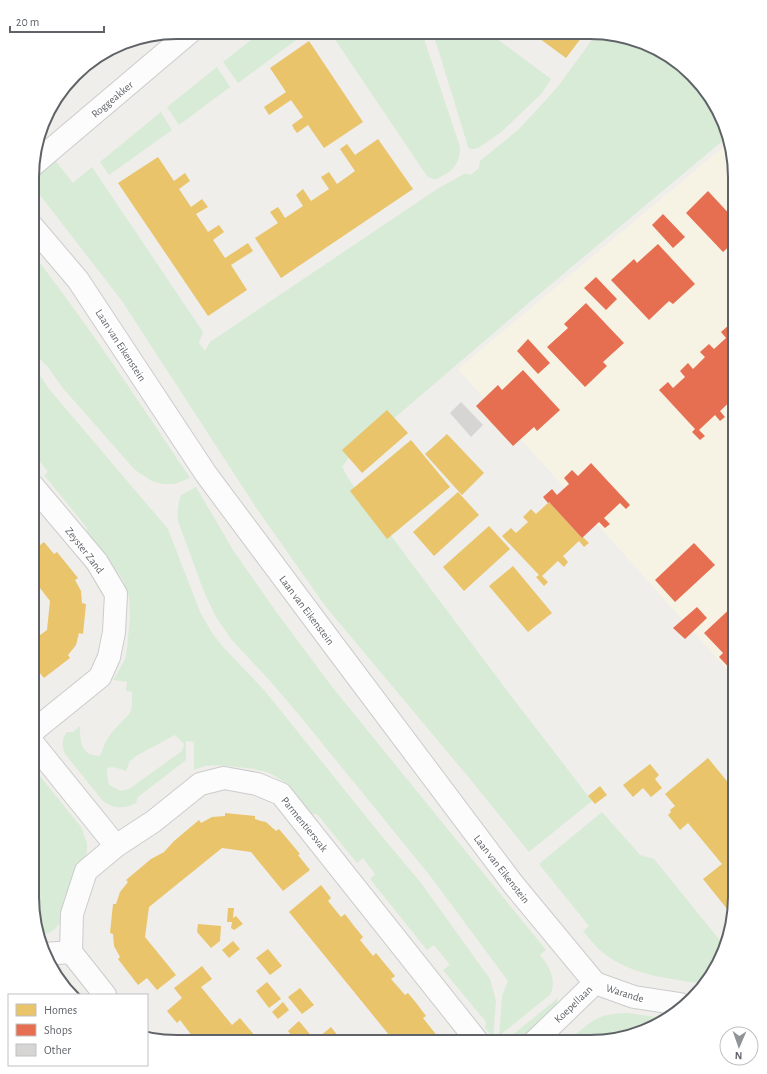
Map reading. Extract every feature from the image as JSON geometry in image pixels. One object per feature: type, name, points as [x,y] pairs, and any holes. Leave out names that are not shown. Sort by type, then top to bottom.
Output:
[{"type":"street","name":"Roggeakker","points":[[40,159],[182,39]]},
{"type":"street","name":"Laan van Eikenstein","points":[[39,234],[78,280],[206,474],[322,631],[513,884],[595,983]]},
{"type":"street","name":"Zeyster Zand","points":[[39,493],[97,562],[116,594],[114,632],[109,657],[100,677],[39,726]]},
{"type":"street","points":[[39,751],[116,846]]},
{"type":"street","name":"Parmentiersvak","points":[[71,952],[72,914],[86,871],[116,846],[154,821],[200,784],[224,778],[257,784],[281,794],[472,1035]]},
{"type":"street","points":[[51,954],[71,952],[104,994]]},
{"type":"street","name":"Warande","points":[[595,983],[634,997],[678,1004]]},
{"type":"street","name":"Koepellaan","points":[[541,1035],[595,983]]},
{"type":"shaded area","points":[[724,146],[728,168],[728,670],[458,369]]},
{"type":"green space","points":[[252,39],[298,39],[238,83],[223,62]]},
{"type":"green space","points":[[335,39],[424,39],[460,147],[458,161],[450,171],[436,179],[432,179],[427,176]]},
{"type":"green space","points":[[435,39],[497,39],[551,79],[542,93],[500,133],[478,148],[470,149],[468,147]]},
{"type":"green space","points":[[593,39],[608,40],[643,49],[667,62],[694,86],[705,100],[714,116],[723,141],[531,301],[349,457],[342,467],[350,481],[505,688],[592,801],[529,852],[326,607],[257,509],[122,301],[39,194],[39,177],[40,159],[43,145],[73,183],[92,167],[203,332],[199,343],[205,351],[210,342],[437,189],[464,174],[471,175],[479,168],[480,161],[519,129],[559,85]]},
{"type":"green space","points":[[217,67],[230,87],[179,125],[167,107]]},
{"type":"green space","points":[[161,112],[172,130],[109,175],[100,162]]},
{"type":"green space","points":[[39,262],[94,336],[190,478],[174,484],[163,484],[152,481],[135,470],[62,387],[48,367],[39,358]]},
{"type":"green space","points":[[39,375],[49,389],[168,529],[200,612],[212,633],[223,647],[264,690],[421,883],[490,979],[496,1001],[493,1035],[491,1035],[485,1028],[486,1022],[443,970],[450,965],[434,945],[427,950],[370,879],[375,874],[363,858],[357,863],[317,814],[311,814],[294,792],[283,781],[266,772],[243,768],[205,766],[194,770],[194,742],[186,741],[186,760],[138,797],[136,803],[123,807],[115,807],[103,801],[65,754],[63,743],[65,735],[67,732],[73,732],[80,726],[81,743],[85,751],[89,754],[100,756],[106,741],[112,732],[130,713],[132,707],[132,692],[126,691],[127,682],[113,680],[125,659],[127,649],[130,616],[129,597],[124,582],[119,574],[86,534],[87,528],[44,475],[48,472],[39,461]],"holes":[[[175,735],[184,744],[182,751],[129,789],[121,791],[109,785],[107,768],[109,767],[126,771],[130,761],[136,756]]]},
{"type":"green space","points":[[196,487],[233,550],[277,613],[333,688],[546,950],[540,955],[547,964],[551,973],[553,983],[551,994],[500,1035],[502,996],[508,981],[431,877],[300,716],[231,639],[216,617],[204,592],[178,521],[178,508],[181,495]]},
{"type":"green space","points":[[39,775],[81,827],[87,843],[85,858],[80,865],[65,917],[55,929],[45,935],[40,915]]},
{"type":"green space","points":[[602,812],[640,855],[654,859],[721,942],[705,974],[698,983],[663,978],[638,971],[613,960],[594,945],[583,931],[589,926],[539,864]]},
{"type":"green space","points":[[558,998],[556,1006],[548,1016],[525,1035],[512,1035]]},
{"type":"green space","points":[[619,1013],[658,1017],[634,1028],[617,1032],[599,1035],[576,1035],[598,1018]]},
{"type":"building: Homes","points":[[540,39],[580,39],[566,58]]},
{"type":"building: Homes","points":[[309,41],[363,122],[324,148],[308,125],[297,133],[294,129],[292,125],[303,117],[291,100],[269,115],[264,107],[286,92],[270,68]]},
{"type":"building: Homes","points":[[378,139],[413,189],[281,278],[255,238],[278,223],[270,212],[278,207],[285,218],[303,206],[296,195],[303,189],[311,201],[329,189],[321,177],[329,172],[337,184],[355,171],[340,149],[347,144],[355,155]]},
{"type":"building: Homes","points":[[158,157],[174,181],[185,173],[190,181],[179,189],[191,207],[202,199],[208,207],[196,214],[208,232],[219,225],[224,232],[213,240],[225,258],[248,243],[253,251],[231,265],[247,290],[208,316],[118,183]]},
{"type":"building: Homes","points":[[387,410],[408,433],[362,473],[342,450]]},
{"type":"building: Homes","points":[[447,434],[484,473],[462,495],[425,454]]},
{"type":"building: Homes","points":[[411,440],[450,487],[387,539],[350,491]]},
{"type":"building: Homes","points":[[458,492],[479,515],[434,556],[413,532]]},
{"type":"building: Homes","points":[[549,502],[582,538],[583,537],[589,543],[584,547],[579,541],[563,556],[568,562],[564,567],[558,561],[542,576],[548,582],[544,586],[536,577],[539,575],[502,536],[511,528],[516,533],[528,522],[523,517],[531,509],[536,514]]},
{"type":"building: Homes","points":[[489,526],[510,549],[464,591],[443,567]]},
{"type":"building: Homes","points":[[44,542],[54,554],[57,552],[78,578],[75,580],[81,591],[82,603],[86,604],[83,634],[79,633],[76,645],[68,655],[70,658],[44,678],[39,672],[39,636],[47,630],[50,601],[39,587],[39,546]]},
{"type":"building: Homes","points":[[513,566],[552,613],[528,632],[489,586]]},
{"type":"building: Homes","points":[[708,758],[728,782],[727,909],[703,879],[722,864],[688,823],[680,830],[668,815],[671,812],[670,810],[675,806],[665,794]]},
{"type":"building: Homes","points":[[650,764],[659,775],[655,779],[662,788],[651,797],[643,788],[633,797],[623,785]]},
{"type":"building: Homes","points":[[600,786],[607,795],[595,804],[588,796]]},
{"type":"building: Homes","points":[[225,813],[255,816],[255,819],[266,822],[276,831],[279,829],[300,854],[298,855],[310,870],[283,891],[251,852],[222,848],[149,907],[145,937],[176,975],[157,990],[147,978],[138,985],[118,959],[120,957],[114,946],[113,934],[110,933],[113,904],[116,904],[120,892],[128,882],[126,880],[151,859],[164,852],[174,841],[199,820],[201,823],[212,817],[225,816]]},
{"type":"building: Homes","points":[[321,885],[331,898],[328,901],[341,917],[345,914],[363,937],[360,940],[373,956],[376,953],[395,976],[391,979],[405,995],[408,993],[417,1004],[426,1016],[423,1018],[436,1035],[389,1035],[289,912]]},
{"type":"building: Homes","points":[[228,908],[234,908],[233,918],[236,916],[243,924],[234,930],[231,928],[232,922],[227,922]]},
{"type":"building: Homes","points":[[198,924],[221,926],[220,941],[211,948],[197,932]]},
{"type":"building: Homes","points":[[233,941],[240,949],[229,958],[222,950]]},
{"type":"building: Homes","points":[[268,949],[282,966],[270,975],[256,958]]},
{"type":"building: Homes","points":[[202,966],[212,979],[201,987],[232,1025],[240,1018],[254,1035],[191,1035],[180,1020],[177,1023],[167,1011],[182,998],[174,988]]},
{"type":"building: Homes","points":[[267,982],[281,999],[269,1008],[256,991]]},
{"type":"building: Homes","points":[[300,988],[314,1005],[302,1014],[288,997]]},
{"type":"building: Homes","points":[[283,1002],[289,1010],[278,1019],[272,1012]]},
{"type":"building: Homes","points":[[299,1021],[311,1035],[291,1035],[288,1031]]},
{"type":"building: Homes","points":[[331,1027],[337,1035],[321,1035]]},
{"type":"building: Shops","points":[[708,191],[728,212],[728,247],[723,252],[686,213]]},
{"type":"building: Shops","points":[[663,214],[685,237],[673,248],[652,225]]},
{"type":"building: Shops","points":[[658,244],[695,284],[673,304],[669,301],[649,320],[611,280],[634,259],[637,263]]},
{"type":"building: Shops","points":[[596,277],[617,299],[606,310],[584,288]]},
{"type":"building: Shops","points":[[586,303],[624,343],[603,362],[607,366],[585,387],[547,347],[568,328],[564,324]]},
{"type":"building: Shops","points":[[728,326],[728,404],[720,411],[725,417],[720,421],[715,415],[699,430],[705,436],[700,440],[692,432],[695,429],[659,390],[668,382],[673,388],[685,377],[680,371],[688,363],[693,369],[705,357],[700,352],[709,344],[714,349],[726,338],[721,332]]},
{"type":"building: Shops","points":[[528,339],[550,363],[538,374],[517,351]]},
{"type":"building: Shops","points":[[523,370],[560,410],[537,431],[534,427],[513,446],[476,406],[498,385],[502,390]]},
{"type":"building: Shops","points":[[591,463],[630,505],[626,509],[620,503],[604,518],[610,524],[605,528],[599,522],[582,538],[543,497],[552,489],[557,495],[569,484],[564,478],[572,470],[578,476]]},
{"type":"building: Shops","points":[[694,543],[715,565],[675,602],[655,580]]},
{"type":"building: Shops","points":[[697,607],[707,618],[685,639],[673,628]]},
{"type":"building: Shops","points":[[728,611],[728,667],[719,657],[723,653],[704,633]]},
{"type":"building: Other","points":[[461,402],[483,425],[471,437],[450,413]]}]
